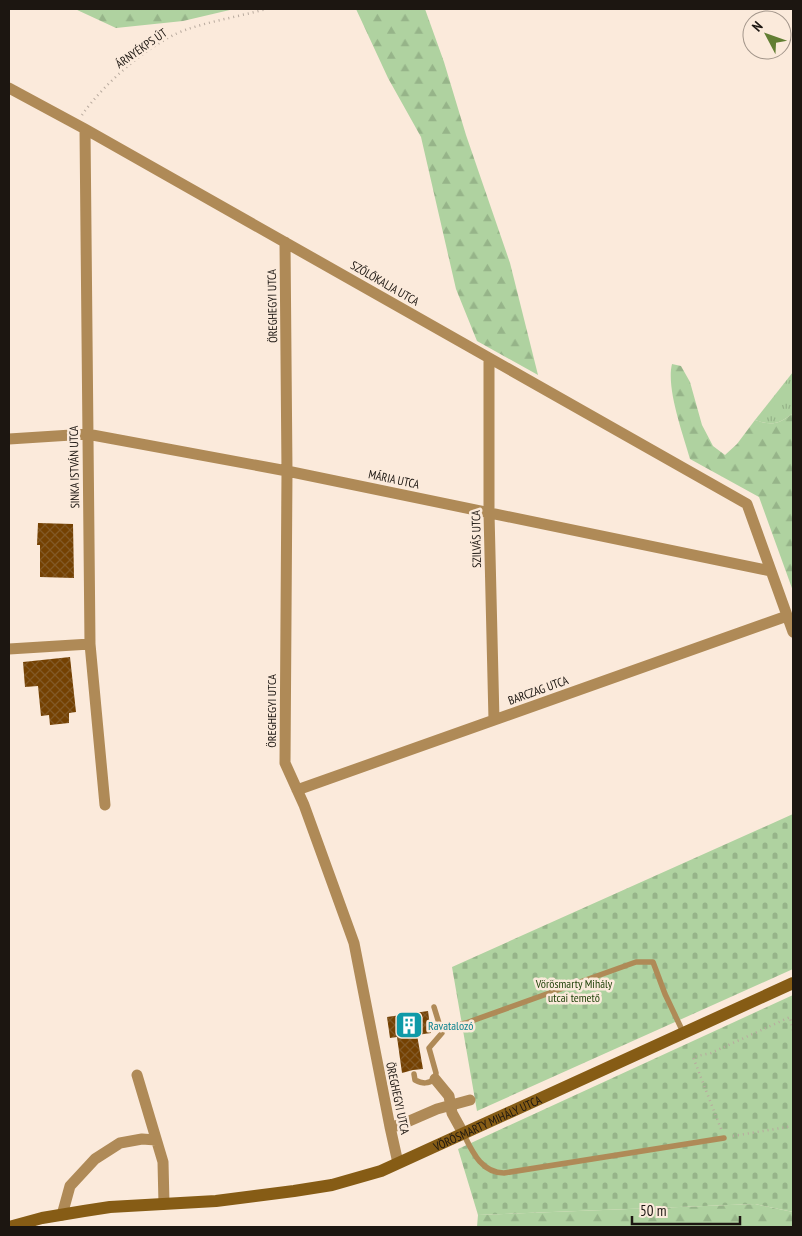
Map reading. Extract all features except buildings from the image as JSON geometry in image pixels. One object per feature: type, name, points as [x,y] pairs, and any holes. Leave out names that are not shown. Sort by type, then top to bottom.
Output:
[{"type":"main road","name":"VÖRÖSMARTY MIHÁLY UTCA","points":[[9,1227],[110,1207],[216,1201],[332,1185],[381,1171],[793,983]]},
{"type":"street","name":"SZŐLŐKALJA UTCA","points":[[9,88],[80,126],[748,504],[771,570]]},
{"type":"street","name":"SINKA ISTVÁN UTCA","points":[[80,126],[90,644],[105,805]]},
{"type":"street","name":"ÖREGHEGYI UTCA","points":[[285,242],[287,471],[285,763],[298,790],[354,943],[398,1163]]},
{"type":"street","name":"SZILVÁS UTCA","points":[[489,358],[489,512],[494,720]]},
{"type":"street","name":"MÁRIA UTCA","points":[[9,439],[87,434],[287,471],[771,570]]},
{"type":"street","points":[[771,570],[793,632]]},
{"type":"street","name":"BARCZAG UTCA","points":[[298,790],[787,616]]},
{"type":"street","points":[[9,649],[90,644]]},
{"type":"street","points":[[138,1075],[163,1162],[164,1204]]},
{"type":"street","points":[[435,1079],[450,1096],[452,1113],[463,1133]]},
{"type":"street","points":[[390,1127],[470,1100]]},
{"type":"street","points":[[62,1215],[70,1186],[95,1159],[120,1144],[142,1140],[156,1140]]},
{"type":"lane","points":[[440,1029],[466,1023],[636,962],[653,962],[665,994],[683,1032]]},
{"type":"lane","points":[[414,1074],[415,1080],[421,1083],[430,1083],[435,1079],[436,1073],[430,1048],[442,1033],[434,1007]]},
{"type":"lane","points":[[463,1133],[480,1162],[487,1169],[495,1173],[724,1138]]},
{"type":"path","name":"ÁRNYÉKPS ÚT","points":[[80,126],[92,99],[119,74],[157,44],[190,28],[266,9]]},
{"type":"path","points":[[724,1138],[693,1057],[711,1053],[790,1017],[793,1031]]},
{"type":"path","points":[[734,1136],[793,1126]]},
{"type":"green space","points":[[75,9],[234,9],[183,21],[116,28]]},
{"type":"green space","points":[[356,9],[425,9],[510,263],[538,375],[477,341],[456,289],[421,137],[388,78]]},
{"type":"green space","points":[[672,364],[681,366],[690,382],[702,425],[713,446],[725,455],[737,444],[755,420],[775,423],[784,420],[793,413],[793,591],[759,497],[690,459],[673,398],[671,385]]},
{"type":"green space","points":[[793,372],[793,413],[784,420],[775,423],[755,420]]},
{"type":"green space","name":"Vörösmarty Mihály utcai temető","points":[[793,814],[793,969],[477,1111],[452,967]]},
{"type":"green space","points":[[793,995],[793,1212],[755,1204],[478,1215],[458,1149]]},
{"type":"green space","points":[[755,1204],[793,1212],[793,1227],[477,1227],[478,1215]]},
{"type":"place","name":"Ravatalozó","points":[[409,1025]]}]
